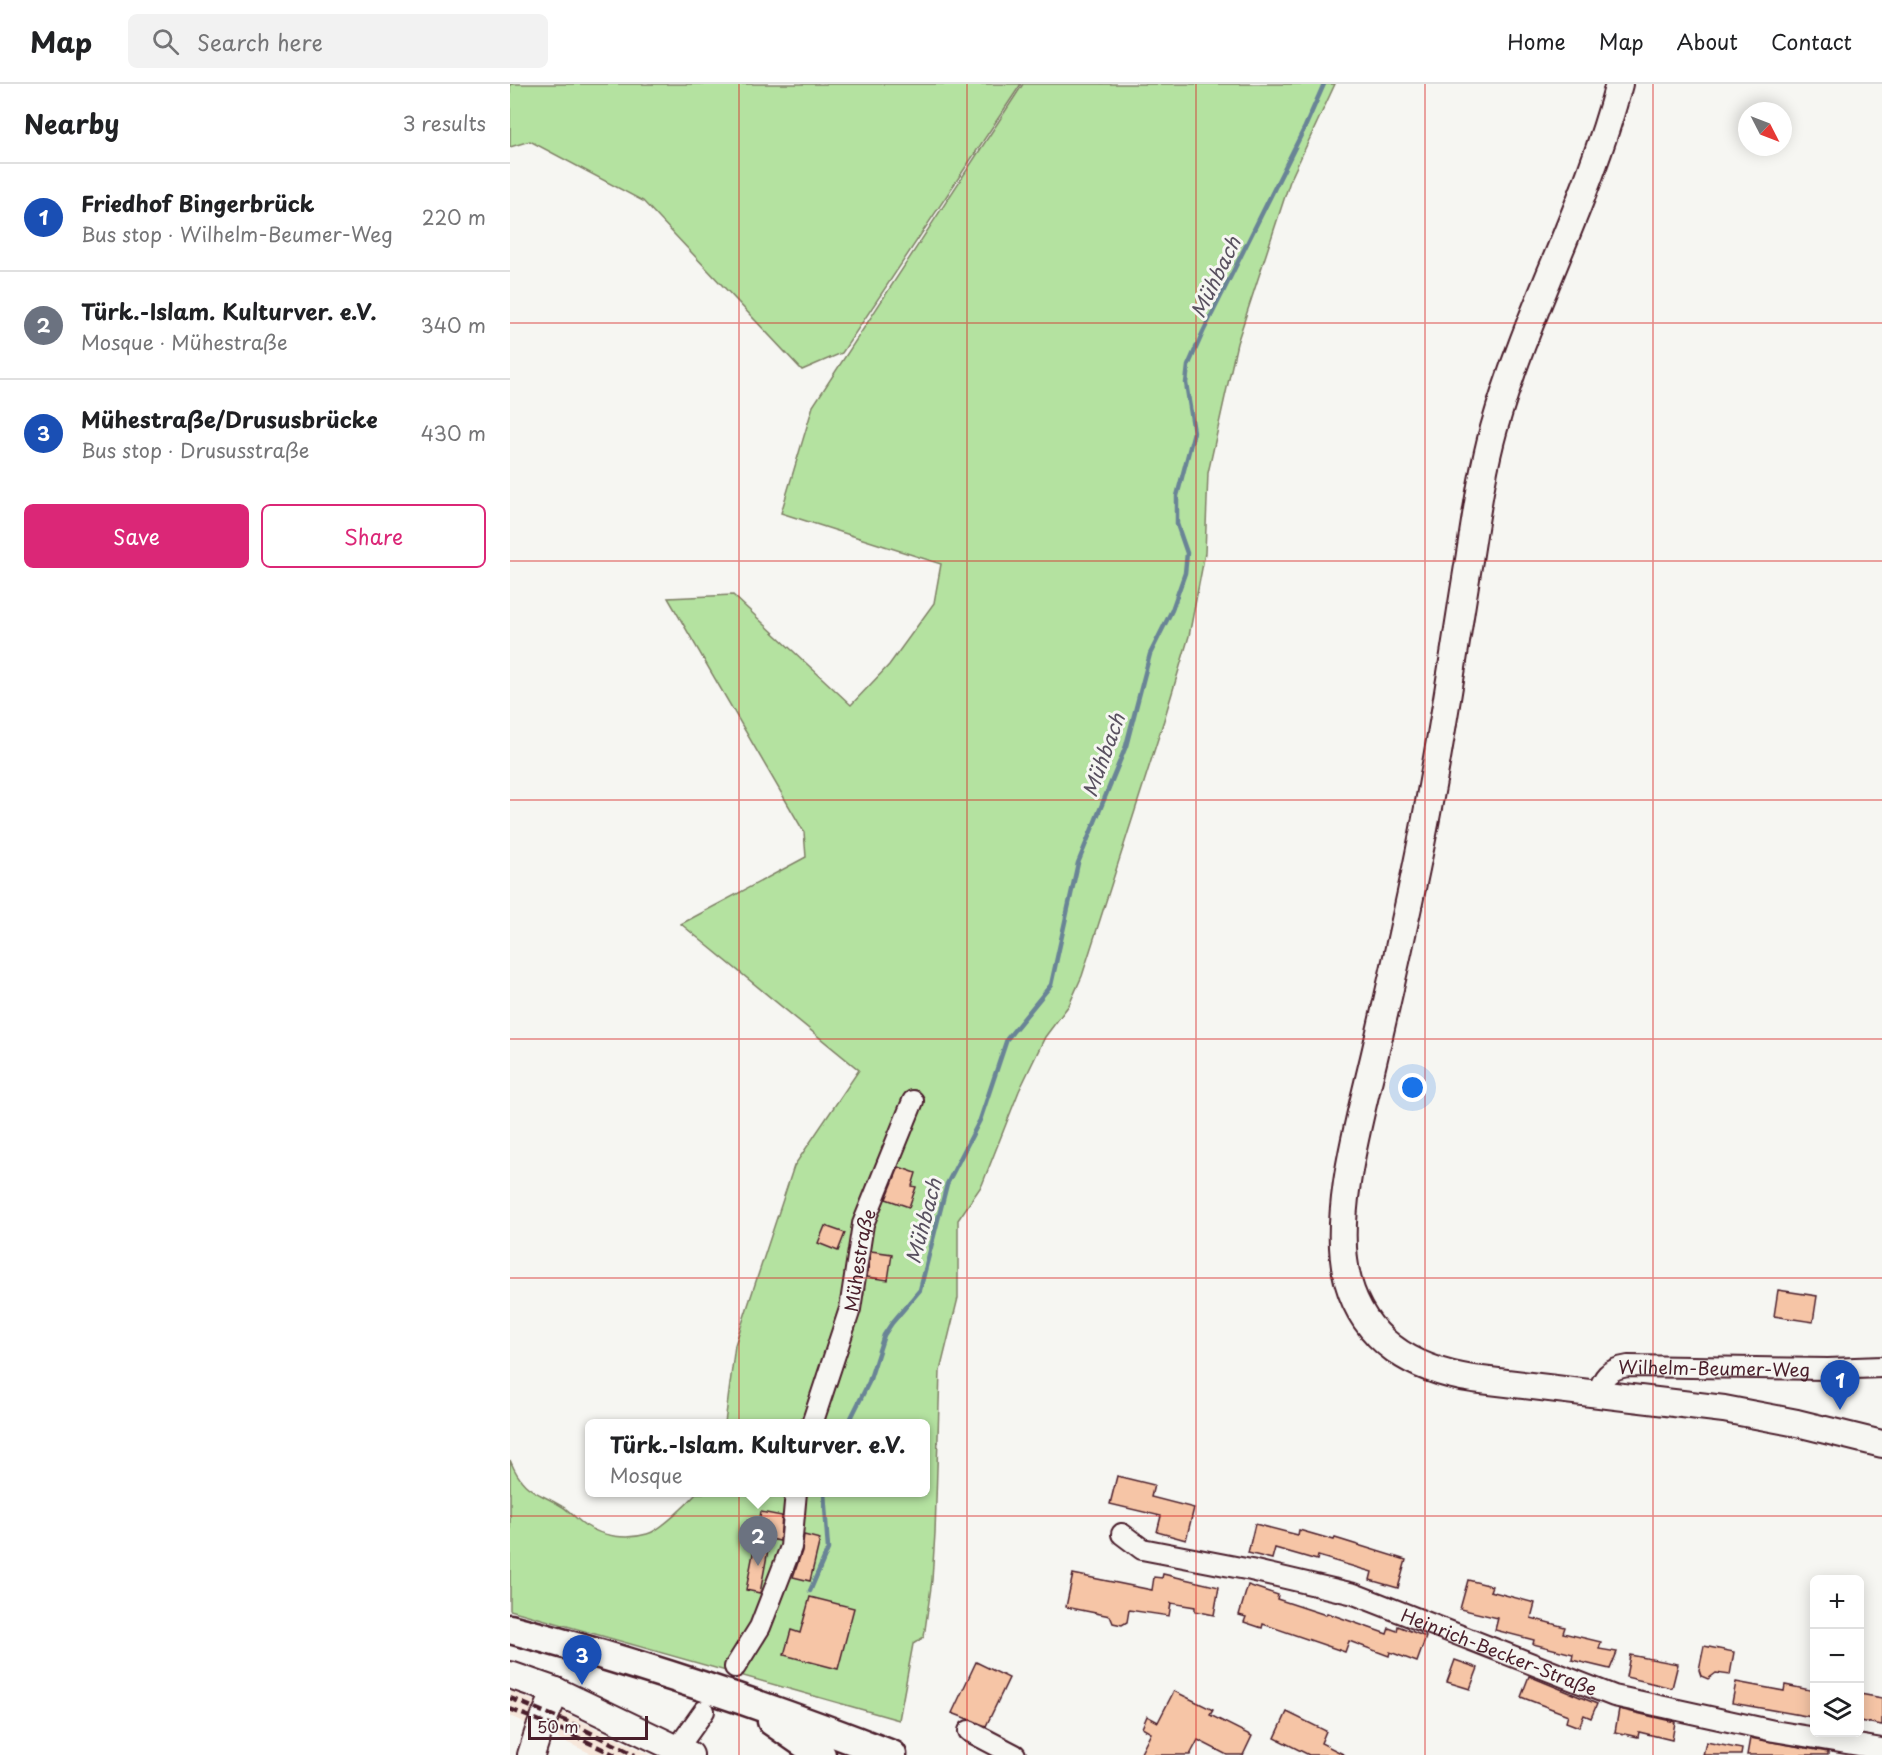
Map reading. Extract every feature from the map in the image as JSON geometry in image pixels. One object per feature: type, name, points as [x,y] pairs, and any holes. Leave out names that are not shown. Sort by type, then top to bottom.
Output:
[{"type":"highway","points":[[510,1629],[617,1659],[834,1732],[892,1755]]},
{"type":"highway","points":[[740,1700],[821,1755]]},
{"type":"main road","points":[[1619,84],[1595,163],[1508,383],[1485,466],[1431,795],[1347,1184],[1343,1242],[1345,1269],[1352,1295],[1377,1334],[1405,1358],[1428,1369],[1455,1377],[1751,1413],[1882,1444]]},
{"type":"main road","points":[[510,1675],[556,1691],[683,1752]]},
{"type":"main road","points":[[531,1755],[556,1691]]},
{"type":"street","name":"Mühestraße","points":[[814,1419],[850,1309],[863,1224],[913,1101]]},
{"type":"street","name":"Wilhelm-Beumer-Weg","points":[[1597,1395],[1605,1375],[1613,1369],[1628,1366],[1828,1369],[1882,1366]]},
{"type":"street","points":[[735,1667],[760,1627],[791,1547],[796,1497]]},
{"type":"street","name":"Heinrich-Becker-Straße","points":[[1122,1534],[1142,1550],[1251,1570],[1354,1594],[1614,1696],[1774,1731],[1882,1749]]},
{"type":"street","points":[[683,1752],[704,1711]]},
{"type":"street","points":[[969,1731],[1015,1755]]},
{"type":"shaded area","points":[[510,1691],[567,1714],[650,1755],[594,1755],[510,1716]]},
{"type":"green space","points":[[510,84],[1021,84],[842,353],[802,370],[643,201],[530,141],[510,147]]},
{"type":"green space","points":[[1023,84],[1335,84],[1290,181],[1237,343],[1208,473],[1205,553],[1189,636],[1082,976],[1069,1005],[1045,1037],[1019,1091],[982,1185],[958,1220],[958,1298],[940,1371],[932,1580],[924,1637],[913,1644],[899,1720],[510,1610],[510,1460],[520,1479],[532,1490],[563,1507],[592,1529],[607,1535],[623,1537],[653,1532],[693,1497],[930,1497],[930,1419],[726,1419],[735,1345],[794,1166],[859,1070],[681,924],[806,857],[804,832],[668,598],[733,595],[851,705],[889,665],[934,603],[941,564],[781,513],[813,406]]},
{"type":"building","points":[[899,1167],[916,1173],[912,1186],[916,1187],[909,1207],[886,1199]]},
{"type":"building","points":[[825,1226],[845,1233],[838,1251],[818,1243]]},
{"type":"building","points":[[871,1251],[892,1254],[888,1280],[867,1277]]},
{"type":"building","points":[[1778,1290],[1817,1296],[1813,1322],[1774,1316]]},
{"type":"building","points":[[1117,1476],[1154,1485],[1151,1497],[1194,1508],[1186,1540],[1157,1532],[1161,1516],[1110,1504]]},
{"type":"building","points":[[761,1512],[782,1516],[780,1541],[770,1539],[760,1593],[746,1590]]},
{"type":"building","points":[[1255,1524],[1298,1535],[1299,1530],[1334,1540],[1335,1538],[1406,1560],[1398,1588],[1370,1580],[1372,1572],[1318,1556],[1317,1560],[1275,1548],[1272,1559],[1248,1553]]},
{"type":"building","points":[[804,1535],[820,1539],[810,1581],[793,1577],[802,1551]]},
{"type":"building","points":[[1073,1574],[1152,1590],[1154,1577],[1162,1578],[1163,1574],[1219,1587],[1214,1615],[1195,1611],[1195,1607],[1171,1603],[1169,1616],[1129,1610],[1127,1622],[1122,1625],[1113,1623],[1110,1616],[1066,1607]]},
{"type":"building","points":[[1468,1580],[1492,1586],[1490,1591],[1535,1603],[1531,1618],[1565,1627],[1563,1633],[1601,1642],[1599,1649],[1617,1652],[1610,1669],[1572,1660],[1573,1654],[1533,1644],[1534,1640],[1495,1630],[1498,1618],[1460,1609]]},
{"type":"building","points":[[1248,1585],[1278,1595],[1277,1599],[1326,1615],[1327,1613],[1387,1634],[1389,1628],[1397,1631],[1398,1626],[1426,1637],[1417,1662],[1390,1652],[1389,1656],[1349,1641],[1345,1652],[1263,1624],[1262,1628],[1244,1622],[1246,1617],[1239,1615]]},
{"type":"building","points":[[810,1597],[854,1608],[838,1669],[784,1655],[791,1630],[800,1633]]},
{"type":"building","points":[[1704,1646],[1734,1652],[1730,1675],[1716,1673],[1708,1679],[1701,1676],[1699,1670]]},
{"type":"building","points":[[1630,1655],[1678,1664],[1672,1688],[1626,1677]]},
{"type":"building","points":[[1455,1660],[1478,1668],[1470,1689],[1447,1682]]},
{"type":"building","points":[[976,1662],[1009,1678],[986,1726],[952,1713]]},
{"type":"building","points":[[1529,1676],[1597,1704],[1591,1718],[1584,1715],[1579,1727],[1566,1722],[1568,1715],[1521,1697]]},
{"type":"building","points":[[1736,1682],[1784,1691],[1785,1685],[1810,1690],[1810,1717],[1732,1703]]},
{"type":"building","points":[[1174,1691],[1213,1710],[1210,1715],[1252,1736],[1243,1755],[1227,1755],[1198,1740],[1190,1755],[1140,1755],[1151,1733],[1142,1728],[1147,1716],[1158,1722]]},
{"type":"building","points":[[1864,1695],[1882,1698],[1882,1725],[1864,1722]]},
{"type":"building","points":[[1619,1709],[1675,1722],[1672,1740],[1639,1732],[1638,1737],[1615,1732]]},
{"type":"building","points":[[1287,1712],[1326,1731],[1321,1743],[1345,1755],[1309,1755],[1275,1738]]},
{"type":"building","points":[[1750,1738],[1828,1752],[1828,1755],[1747,1755]]},
{"type":"building","points":[[1706,1742],[1742,1749],[1741,1755],[1703,1755]]},
{"type":"waterway","name":"Mühbach","points":[[850,1419],[869,1382],[884,1335],[920,1290],[947,1184],[980,1120],[1007,1039],[1051,985],[1078,863],[1126,746],[1150,654],[1172,610],[1185,573],[1187,553],[1177,524],[1177,496],[1194,432],[1186,383],[1188,366],[1324,84]]},
{"type":"waterway","name":"Mühbach","points":[[810,1591],[828,1549],[824,1497]]},
{"type":"railway","points":[[510,1698],[575,1725],[635,1755]]},
{"type":"railway","points":[[510,1709],[615,1755]]},
{"type":"place","name":"Friedhof Bingerbrück","points":[[1840,1410]]},
{"type":"place","name":"Türk.-Islam. Kulturver. e.V.","points":[[758,1566]]},
{"type":"place","name":"Mühestraße/Drususbrücke","points":[[582,1685]]}]
